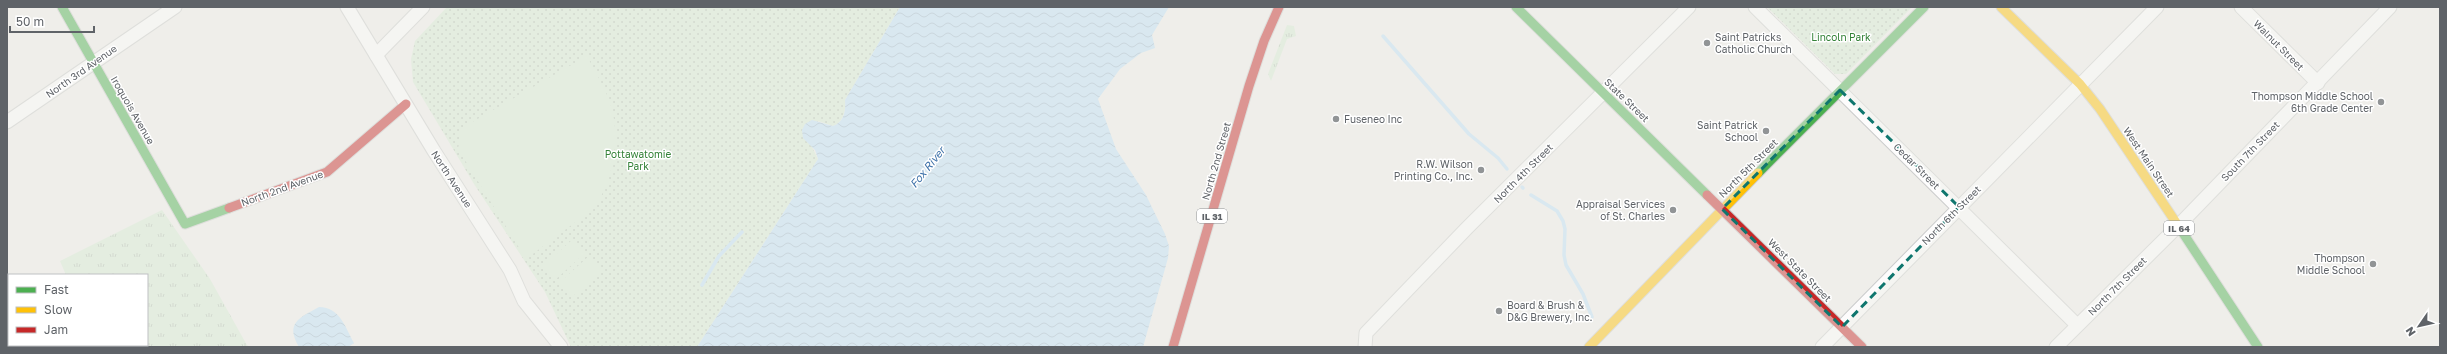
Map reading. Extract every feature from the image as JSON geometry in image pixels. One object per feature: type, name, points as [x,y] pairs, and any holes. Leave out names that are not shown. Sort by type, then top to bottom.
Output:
[{"type":"street","name":"Iroquois Avenue","points":[[62,7],[185,224]]},
{"type":"street","name":"North 3rd Avenue","points":[[7,122],[175,7]]},
{"type":"street","name":"North Avenue","points":[[347,7],[434,151],[510,270],[524,301],[561,347]]},
{"type":"street","points":[[376,55],[423,7]]},
{"type":"street","name":"North 2nd Street","points":[[1173,347],[1249,86],[1264,41],[1279,7]]},
{"type":"street","name":"State Street","points":[[1516,7],[1722,209]]},
{"type":"street","name":"North 4th Street","points":[[1365,345],[1366,333],[1690,7]]},
{"type":"street","name":"Cedar Street","points":[[1755,7],[2077,325]]},
{"type":"street","name":"North 5th Street","points":[[1589,347],[1722,209],[1924,7]]},
{"type":"street","name":"West Main Street","points":[[2001,7],[2080,84],[2100,109],[2258,347]]},
{"type":"street","name":"North 6th Street","points":[[1822,347],[2157,7]]},
{"type":"street","name":"Walnut Street","points":[[2241,7],[2318,83]]},
{"type":"street","name":"South 7th Street","points":[[2178,226],[2390,7]]},
{"type":"street","name":"North 2nd Avenue","points":[[185,224],[327,172],[406,104]]},
{"type":"street","name":"West State Street","points":[[1722,209],[1862,347]]},
{"type":"street","name":"North 7th Street","points":[[2056,347],[2178,226]]},
{"type":"highlighted area","points":[[1840,90],[1959,207],[1842,327],[1722,209]]},
{"type":"green space","name":"Pottawatomie Park","points":[[447,7],[900,7],[845,100],[845,112],[840,122],[833,126],[818,121],[812,147],[818,159],[697,347],[571,347],[545,292],[474,184],[413,82],[411,59],[415,41]]},
{"type":"green space","name":"Lincoln Park","points":[[1767,7],[1912,7],[1846,74],[1835,74]]},
{"type":"green space","points":[[1287,25],[1294,26],[1296,36],[1287,39],[1271,81],[1268,74]]},
{"type":"green space","points":[[587,56],[606,93],[614,119],[615,146],[610,173],[606,186],[593,209],[526,259],[458,149],[462,128]]},
{"type":"green space","points":[[162,210],[210,279],[248,347],[7,347],[8,327],[8,346],[148,346],[148,274],[66,274],[60,261]]},
{"type":"green space","points":[[573,239],[585,253],[555,280],[543,266]]},
{"type":"green space","points":[[589,256],[602,270],[572,297],[559,283]]},
{"type":"water","name":"Fox River","points":[[900,7],[1169,7],[1152,35],[1155,48],[1141,53],[1120,69],[1098,99],[1116,149],[1146,195],[1165,234],[1169,246],[1168,258],[1143,347],[697,347],[818,159],[815,150],[803,138],[802,130],[805,124],[812,120],[833,126],[840,122],[845,112],[845,100]]},
{"type":"water","points":[[319,307],[332,310],[337,314],[345,325],[354,343],[348,347],[299,347],[293,332],[296,322]]},
{"type":"waterway","points":[[1383,36],[1469,134],[1498,158],[1507,169]]},
{"type":"waterway","points":[[1531,195],[1557,211],[1563,221],[1565,229],[1564,255],[1566,265],[1583,294],[1592,317]]},
{"type":"waterway","points":[[702,285],[719,256],[742,232]]},
{"type":"traffic: fast","points":[[62,7],[185,224],[229,208]]},
{"type":"traffic: fast","points":[[1516,7],[1707,195]]},
{"type":"traffic: fast","points":[[1758,173],[1924,7]]},
{"type":"traffic: fast","points":[[2181,230],[2258,347]]},
{"type":"traffic: slow","points":[[2001,7],[2080,84],[2100,109],[2181,230]]},
{"type":"traffic: slow","points":[[1589,347],[1758,173]]},
{"type":"traffic: jam","points":[[1173,347],[1249,86],[1264,41],[1279,7]]},
{"type":"traffic: jam","points":[[229,208],[327,172],[406,104]]},
{"type":"traffic: jam","points":[[1707,195],[1862,347]]},
{"type":"place","name":"Saint Patricks Catholic Church","points":[[1707,43]]},
{"type":"place","name":"Thompson Middle School 6th Grade Center","points":[[2381,102]]},
{"type":"place","name":"Fuseneo Inc","points":[[1336,119]]},
{"type":"place","name":"Saint Patrick School","points":[[1766,131]]},
{"type":"place","name":"R.W. Wilson Printing Co., Inc.","points":[[1481,170]]},
{"type":"place","name":"Appraisal Services of St. Charles","points":[[1673,210]]},
{"type":"place","name":"Thompson Middle School","points":[[2373,264]]},
{"type":"place","name":"Board & Brush & D&G Brewery, Inc.","points":[[1499,311]]}]
